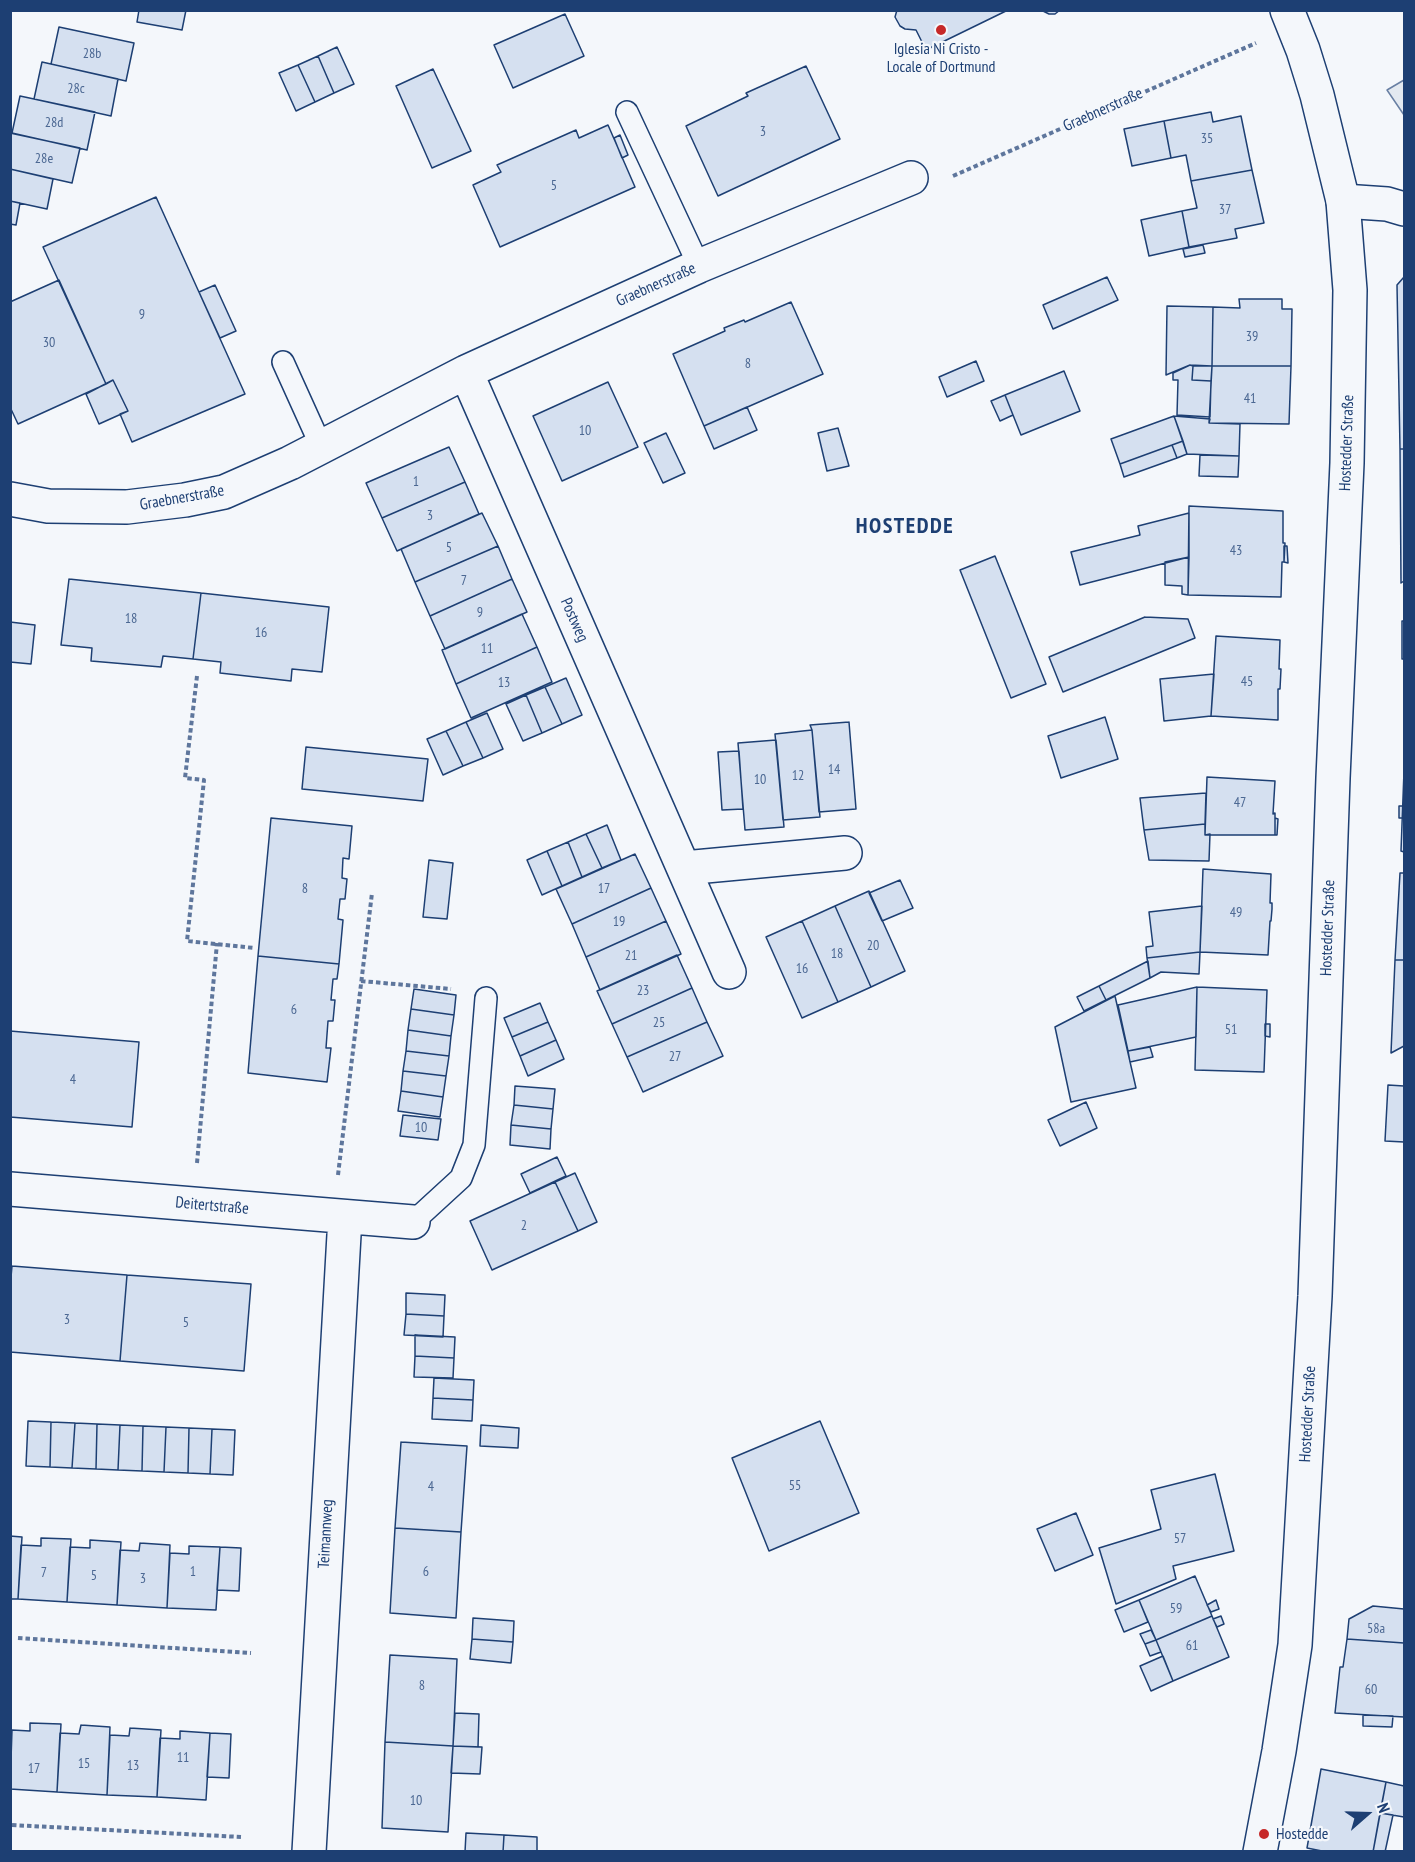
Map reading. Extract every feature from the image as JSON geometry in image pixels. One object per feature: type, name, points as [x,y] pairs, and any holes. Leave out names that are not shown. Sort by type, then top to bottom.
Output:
[{"type":"street","name":"Hostedder Straße","points":[[1260,1851],[1279,1751],[1295,1645],[1315,1296],[1333,778],[1347,464],[1350,290],[1343,201],[1317,95],[1291,18]]},
{"type":"street","name":"Graebnerstraße","points":[[10,499],[48,506],[127,507],[185,500],[224,492],[290,463],[466,372],[699,266],[910,178]]},
{"type":"street","points":[[1343,201],[1387,204],[1404,208]]},
{"type":"street","name":"Postweg","points":[[466,372],[729,972]]},
{"type":"street","points":[[684,867],[845,853]]},
{"type":"street","name":"Deitertstraße","points":[[10,1189],[413,1222]]},
{"type":"street","name":"Teimannweg","points":[[309,1851],[345,1217]]},
{"type":"lane","points":[[627,112],[699,266]]},
{"type":"lane","points":[[283,362],[321,446]]},
{"type":"lane","points":[[413,1222],[461,1178],[474,1145],[486,998]]},
{"type":"path","name":"Graebnerstraße","points":[[910,178],[930,186],[1291,18]]},
{"type":"path","points":[[197,676],[184,778],[204,780],[187,940],[254,948]]},
{"type":"path","points":[[338,1176],[372,893]]},
{"type":"path","points":[[197,1163],[217,943]]},
{"type":"path","points":[[361,981],[461,990],[486,998]]},
{"type":"path","points":[[18,1638],[251,1653]]},
{"type":"path","points":[[12,1825],[241,1837]]},
{"type":"shaded area","points":[[1404,80],[1404,115],[1387,90]]},
{"type":"building","points":[[139,10],[186,10],[182,30],[137,22]]},
{"type":"building","name":"Iglesia Ni Cristo - Locale of Dortmund","points":[[897,10],[1008,10],[926,50],[916,30],[900,26],[895,17]]},
{"type":"building","points":[[1041,10],[1060,10],[1055,14],[1049,14]]},
{"type":"building","points":[[565,14],[584,56],[513,88],[494,45]]},
{"type":"building","points":[[59,27],[134,43],[126,81],[51,64]]},
{"type":"building","points":[[337,47],[354,84],[334,93],[318,56]]},
{"type":"building","points":[[318,56],[334,93],[315,102],[298,65]]},
{"type":"building","points":[[42,62],[118,79],[111,116],[34,99]]},
{"type":"building","points":[[298,65],[315,102],[296,111],[279,73]]},
{"type":"building","points":[[806,66],[840,139],[718,196],[686,126],[748,96],[746,93]]},
{"type":"building","points":[[433,69],[471,151],[432,168],[396,86]]},
{"type":"building","points":[[20,96],[95,112],[87,150],[12,133]]},
{"type":"building","points":[[1211,112],[1213,122],[1241,116],[1252,170],[1191,181],[1186,155],[1171,158],[1164,121]]},
{"type":"building","points":[[1164,121],[1171,158],[1132,166],[1124,129]]},
{"type":"building","points":[[608,125],[635,187],[500,247],[473,185],[501,172],[497,165],[576,130],[579,138]]},
{"type":"building","points":[[10,133],[80,148],[72,183],[10,169]]},
{"type":"building","points":[[620,135],[628,155],[622,158],[614,138]]},
{"type":"building","points":[[10,169],[53,179],[47,209],[10,201]]},
{"type":"building","points":[[1252,170],[1264,223],[1235,229],[1237,238],[1189,247],[1182,211],[1197,208],[1191,181]]},
{"type":"building","points":[[156,197],[245,394],[132,442],[120,414],[128,411],[113,380],[106,384],[43,247]]},
{"type":"building","points":[[10,201],[20,203],[16,225],[10,224]]},
{"type":"building","points":[[1182,211],[1189,247],[1149,256],[1141,220]]},
{"type":"building","points":[[1203,245],[1205,253],[1185,257],[1183,249]]},
{"type":"building","points":[[1107,277],[1118,300],[1053,329],[1043,305]]},
{"type":"building","points":[[1404,277],[1404,449],[1400,449],[1397,285]]},
{"type":"building","points":[[59,280],[106,384],[18,424],[10,407],[10,302]]},
{"type":"building","points":[[215,285],[236,331],[220,338],[199,292]]},
{"type":"building","points":[[1239,299],[1282,299],[1282,309],[1292,309],[1291,366],[1212,366],[1213,307],[1240,308]]},
{"type":"building","points":[[791,302],[823,374],[704,426],[673,354],[725,331],[724,328],[744,320],[745,322]]},
{"type":"building","points":[[1167,306],[1213,307],[1212,366],[1190,365],[1166,375]]},
{"type":"building","points":[[976,361],[984,381],[947,397],[939,377]]},
{"type":"building","points":[[1190,365],[1193,366],[1192,380],[1211,381],[1210,417],[1177,415],[1178,380],[1173,380],[1173,373]]},
{"type":"building","points":[[1193,366],[1212,366],[1211,381],[1192,380]]},
{"type":"building","points":[[1212,366],[1291,366],[1289,424],[1209,423]]},
{"type":"building","points":[[1064,371],[1080,411],[1021,435],[1005,395]]},
{"type":"building","points":[[113,380],[128,411],[99,424],[86,394]]},
{"type":"building","points":[[608,382],[638,447],[562,481],[533,416]]},
{"type":"building","points":[[1005,395],[1013,415],[1000,421],[991,401]]},
{"type":"building","points":[[747,407],[757,430],[714,449],[704,426]]},
{"type":"building","points":[[1174,416],[1210,419],[1209,423],[1240,424],[1239,456],[1187,454]]},
{"type":"building","points":[[1174,416],[1183,441],[1120,464],[1111,439]]},
{"type":"building","points":[[838,428],[849,466],[827,471],[818,433]]},
{"type":"building","points":[[666,433],[685,473],[663,483],[644,443]]},
{"type":"building","points":[[1183,441],[1187,454],[1177,458],[1172,445]]},
{"type":"building","points":[[1172,445],[1177,458],[1124,477],[1120,464]]},
{"type":"building","points":[[449,447],[465,482],[382,518],[366,483]]},
{"type":"building","points":[[1400,449],[1404,449],[1404,581],[1401,583]]},
{"type":"building","points":[[1200,455],[1239,456],[1238,477],[1199,476]]},
{"type":"building","points":[[465,482],[479,514],[397,551],[382,518]]},
{"type":"building","points":[[1189,506],[1283,511],[1283,543],[1285,543],[1281,597],[1188,595]]},
{"type":"building","points":[[482,513],[498,546],[415,582],[401,549]]},
{"type":"building","points":[[1189,513],[1189,557],[1080,585],[1071,552],[1140,535],[1138,526]]},
{"type":"building","points":[[498,546],[512,579],[430,616],[415,582]]},
{"type":"building","points":[[1284,546],[1287,546],[1288,563],[1284,562]]},
{"type":"building","points":[[995,556],[1046,684],[1011,698],[960,570]]},
{"type":"building","points":[[1189,557],[1188,595],[1182,594],[1182,586],[1165,585],[1165,562]]},
{"type":"building","points":[[69,579],[201,593],[193,659],[163,656],[161,667],[91,661],[92,648],[61,645]]},
{"type":"building","points":[[512,579],[527,612],[445,649],[430,616]]},
{"type":"building","points":[[201,593],[329,607],[322,672],[292,669],[291,681],[220,673],[221,662],[193,659]]},
{"type":"building","points":[[522,614],[537,647],[456,684],[442,650]]},
{"type":"building","points":[[1145,617],[1188,619],[1195,638],[1063,692],[1049,657]]},
{"type":"building","points":[[1402,621],[1404,621],[1404,659],[1402,659]]},
{"type":"building","points":[[10,622],[35,625],[31,664],[10,662]]},
{"type":"building","points":[[1216,636],[1280,640],[1278,720],[1211,716]]},
{"type":"building","points":[[537,647],[552,682],[471,718],[456,684]]},
{"type":"building","points":[[1214,674],[1211,716],[1164,721],[1160,679]]},
{"type":"building","points":[[566,678],[582,715],[562,724],[545,687]]},
{"type":"building","points":[[545,687],[562,724],[542,733],[526,695]]},
{"type":"building","points":[[526,695],[542,733],[523,741],[506,704]]},
{"type":"building","points":[[487,713],[503,749],[483,758],[466,722]]},
{"type":"building","points":[[1105,717],[1118,759],[1061,778],[1048,736]]},
{"type":"building","points":[[466,722],[483,758],[463,766],[446,731]]},
{"type":"building","points":[[849,722],[856,809],[819,812],[810,725]]},
{"type":"building","points":[[812,730],[820,817],[783,820],[775,734]]},
{"type":"building","points":[[446,731],[463,766],[443,775],[427,739]]},
{"type":"building","points":[[776,740],[784,827],[745,830],[738,743]]},
{"type":"building","points":[[306,747],[428,759],[423,801],[302,789]]},
{"type":"building","points":[[739,751],[743,809],[722,810],[718,752]]},
{"type":"building","points":[[1404,771],[1404,852],[1401,851]]},
{"type":"building","points":[[1207,777],[1275,781],[1273,814],[1275,813],[1275,835],[1205,835]]},
{"type":"building","points":[[1206,793],[1205,824],[1144,830],[1140,798]]},
{"type":"building","points":[[1399,806],[1403,806],[1403,818],[1399,818]]},
{"type":"building","points":[[271,818],[352,826],[349,859],[343,858],[342,878],[347,879],[345,899],[340,899],[338,919],[343,920],[339,964],[258,956]]},
{"type":"building","points":[[1275,818],[1278,819],[1277,835],[1275,835]]},
{"type":"building","points":[[1205,824],[1205,835],[1210,834],[1209,861],[1149,860],[1144,830]]},
{"type":"building","points":[[607,825],[621,860],[602,868],[586,834]]},
{"type":"building","points":[[586,834],[602,868],[582,877],[568,842]]},
{"type":"building","points":[[568,842],[582,877],[562,886],[547,851]]},
{"type":"building","points":[[547,851],[562,886],[542,895],[527,860]]},
{"type":"building","points":[[635,854],[651,888],[572,924],[556,889]]},
{"type":"building","points":[[429,860],[453,863],[447,919],[423,917]]},
{"type":"building","points":[[1203,869],[1271,874],[1270,903],[1272,903],[1272,909],[1268,955],[1200,952]]},
{"type":"building","points":[[1400,873],[1404,873],[1404,960],[1395,960]]},
{"type":"building","points":[[900,880],[913,908],[882,921],[869,893]]},
{"type":"building","points":[[651,888],[666,921],[586,957],[572,924]]},
{"type":"building","points":[[869,891],[905,971],[871,987],[835,906]]},
{"type":"building","points":[[835,906],[871,987],[838,1002],[802,921]]},
{"type":"building","points":[[1202,906],[1200,952],[1147,958],[1146,947],[1153,946],[1149,912]]},
{"type":"building","points":[[666,921],[681,954],[600,990],[586,957]]},
{"type":"building","points":[[802,921],[838,1002],[802,1018],[766,937]]},
{"type":"building","points":[[1200,952],[1199,974],[1161,972],[1150,978],[1147,958]]},
{"type":"building","points":[[677,955],[692,988],[612,1024],[597,991]]},
{"type":"building","points":[[258,956],[339,964],[337,979],[333,979],[331,1000],[335,1000],[333,1021],[328,1021],[326,1048],[331,1048],[327,1082],[248,1073]]},
{"type":"building","points":[[1395,960],[1404,960],[1404,1046],[1391,1053]]},
{"type":"building","points":[[1148,961],[1150,978],[1106,1000],[1099,986]]},
{"type":"building","points":[[1099,986],[1106,1000],[1084,1011],[1077,997]]},
{"type":"building","points":[[1197,987],[1267,990],[1264,1072],[1195,1070]]},
{"type":"building","points":[[1197,987],[1196,1037],[1128,1051],[1118,1005]]},
{"type":"building","points":[[692,988],[707,1022],[627,1057],[612,1024]]},
{"type":"building","points":[[414,989],[456,995],[454,1015],[411,1009]]},
{"type":"building","points":[[1115,996],[1136,1088],[1071,1102],[1055,1027]]},
{"type":"building","points":[[540,1003],[548,1022],[512,1037],[504,1018]]},
{"type":"building","points":[[411,1009],[454,1015],[451,1036],[408,1030]]},
{"type":"building","points":[[548,1022],[556,1040],[520,1056],[512,1037]]},
{"type":"building","points":[[707,1022],[723,1056],[643,1092],[627,1057]]},
{"type":"building","points":[[1265,1024],[1270,1024],[1270,1037],[1265,1036]]},
{"type":"building","points":[[408,1030],[451,1036],[449,1056],[406,1051]]},
{"type":"building","points":[[10,1031],[139,1042],[132,1127],[10,1117]]},
{"type":"building","points":[[556,1040],[564,1059],[528,1076],[520,1056]]},
{"type":"building","points":[[1150,1047],[1153,1057],[1130,1062],[1128,1051]]},
{"type":"building","points":[[406,1051],[449,1056],[446,1076],[403,1071]]},
{"type":"building","points":[[403,1071],[446,1076],[443,1097],[401,1091]]},
{"type":"building","points":[[1388,1085],[1404,1086],[1404,1142],[1385,1141]]},
{"type":"building","points":[[515,1086],[555,1089],[553,1109],[514,1105]]},
{"type":"building","points":[[401,1091],[443,1097],[440,1117],[398,1111]]},
{"type":"building","points":[[1086,1102],[1097,1128],[1060,1146],[1048,1120]]},
{"type":"building","points":[[514,1105],[553,1109],[551,1129],[511,1125]]},
{"type":"building","points":[[403,1115],[441,1119],[438,1140],[400,1136]]},
{"type":"building","points":[[511,1125],[551,1129],[550,1149],[510,1145]]},
{"type":"building","points":[[557,1157],[566,1176],[530,1193],[521,1174]]},
{"type":"building","points":[[575,1173],[597,1222],[578,1231],[555,1182]]},
{"type":"building","points":[[555,1182],[578,1231],[492,1270],[470,1221]]},
{"type":"building","points":[[12,1266],[127,1275],[120,1361],[10,1352]]},
{"type":"building","points":[[127,1275],[251,1284],[244,1371],[120,1361]]},
{"type":"building","points":[[406,1293],[445,1295],[444,1316],[406,1314]]},
{"type":"building","points":[[406,1314],[444,1316],[443,1337],[404,1335]]},
{"type":"building","points":[[415,1335],[455,1337],[454,1358],[415,1356]]},
{"type":"building","points":[[415,1356],[454,1358],[453,1378],[414,1377]]},
{"type":"building","points":[[434,1378],[474,1380],[473,1400],[433,1398]]},
{"type":"building","points":[[433,1398],[473,1400],[472,1421],[432,1419]]},
{"type":"building","points":[[28,1421],[51,1422],[50,1467],[26,1466]]},
{"type":"building","points":[[820,1421],[859,1513],[769,1551],[732,1458]]},
{"type":"building","points":[[51,1422],[75,1423],[72,1468],[50,1467]]},
{"type":"building","points":[[75,1423],[97,1424],[96,1469],[72,1468]]},
{"type":"building","points":[[97,1424],[120,1425],[118,1470],[96,1469]]},
{"type":"building","points":[[120,1425],[143,1426],[142,1471],[118,1470]]},
{"type":"building","points":[[481,1425],[519,1428],[518,1448],[480,1446]]},
{"type":"building","points":[[143,1426],[166,1427],[164,1472],[142,1471]]},
{"type":"building","points":[[166,1427],[189,1428],[188,1473],[164,1472]]},
{"type":"building","points":[[189,1428],[212,1429],[210,1474],[188,1473]]},
{"type":"building","points":[[212,1429],[235,1430],[233,1475],[210,1474]]},
{"type":"building","points":[[401,1442],[467,1446],[461,1532],[395,1528]]},
{"type":"building","points":[[1215,1474],[1234,1551],[1173,1566],[1176,1579],[1116,1604],[1099,1548],[1161,1529],[1151,1490]]},
{"type":"building","points":[[1076,1513],[1093,1555],[1055,1571],[1037,1529]]},
{"type":"building","points":[[395,1528],[461,1532],[456,1618],[390,1613]]},
{"type":"building","points":[[10,1536],[22,1537],[18,1599],[10,1599]]},
{"type":"building","points":[[41,1538],[71,1539],[67,1602],[18,1599],[21,1545],[41,1546]]},
{"type":"building","points":[[90,1540],[121,1542],[117,1605],[67,1602],[70,1547],[90,1548]]},
{"type":"building","points":[[140,1543],[170,1545],[167,1608],[117,1605],[120,1550],[139,1551]]},
{"type":"building","points":[[189,1546],[220,1547],[216,1610],[167,1608],[170,1553],[189,1554]]},
{"type":"building","points":[[220,1547],[241,1548],[239,1591],[217,1590]]},
{"type":"building","points":[[1195,1576],[1212,1616],[1156,1640],[1139,1600]]},
{"type":"building","points":[[1139,1600],[1148,1622],[1124,1632],[1115,1610]]},
{"type":"building","points":[[1216,1600],[1219,1609],[1211,1612],[1207,1605]]},
{"type":"building","points":[[1373,1606],[1404,1609],[1404,1643],[1347,1639],[1349,1619]]},
{"type":"building","points":[[1212,1616],[1229,1657],[1173,1681],[1156,1640]]},
{"type":"building","points":[[1221,1616],[1224,1624],[1217,1627],[1213,1619]]},
{"type":"building","points":[[473,1618],[514,1621],[513,1642],[472,1639]]},
{"type":"building","points":[[1151,1630],[1156,1640],[1145,1644],[1140,1634]]},
{"type":"building","points":[[472,1639],[513,1642],[511,1663],[470,1659]]},
{"type":"building","points":[[1347,1639],[1404,1643],[1404,1717],[1335,1713],[1340,1667],[1343,1667]]},
{"type":"building","points":[[1156,1640],[1161,1652],[1150,1656],[1145,1644]]},
{"type":"building","points":[[390,1655],[457,1659],[453,1746],[385,1742]]},
{"type":"building","points":[[1163,1656],[1173,1681],[1151,1691],[1140,1666]]},
{"type":"building","points":[[455,1713],[479,1714],[478,1747],[453,1746]]},
{"type":"building","points":[[1363,1715],[1393,1716],[1392,1727],[1363,1726]]},
{"type":"building","points":[[30,1723],[61,1724],[57,1792],[10,1789],[12,1730],[30,1731]]},
{"type":"building","points":[[81,1725],[110,1727],[107,1795],[57,1792],[60,1733],[79,1734]]},
{"type":"building","points":[[130,1728],[161,1730],[157,1797],[107,1795],[110,1735],[129,1736]]},
{"type":"building","points":[[180,1731],[210,1733],[206,1800],[157,1797],[160,1738],[180,1739]]},
{"type":"building","points":[[210,1733],[231,1734],[229,1778],[207,1777]]},
{"type":"building","points":[[385,1742],[453,1746],[448,1832],[382,1828]]},
{"type":"building","points":[[453,1746],[482,1747],[480,1774],[451,1773]]},
{"type":"building","points":[[1321,1769],[1386,1782],[1373,1852],[1327,1852],[1307,1848]]},
{"type":"building","points":[[1386,1782],[1404,1786],[1404,1817],[1380,1813]]},
{"type":"building","points":[[1380,1813],[1393,1815],[1385,1852],[1373,1852]]},
{"type":"building","points":[[466,1833],[504,1835],[503,1852],[465,1852]]},
{"type":"building","points":[[504,1835],[537,1837],[537,1852],[503,1852]]},
{"type":"place","name":"Iglesia Ni Cristo - Locale of Dortmund","points":[[941,30]]},
{"type":"place","name":"Hostedde","points":[[1264,1834]]},
{"type":"district","name":"HOSTEDDE","points":[[905,527]]}]
